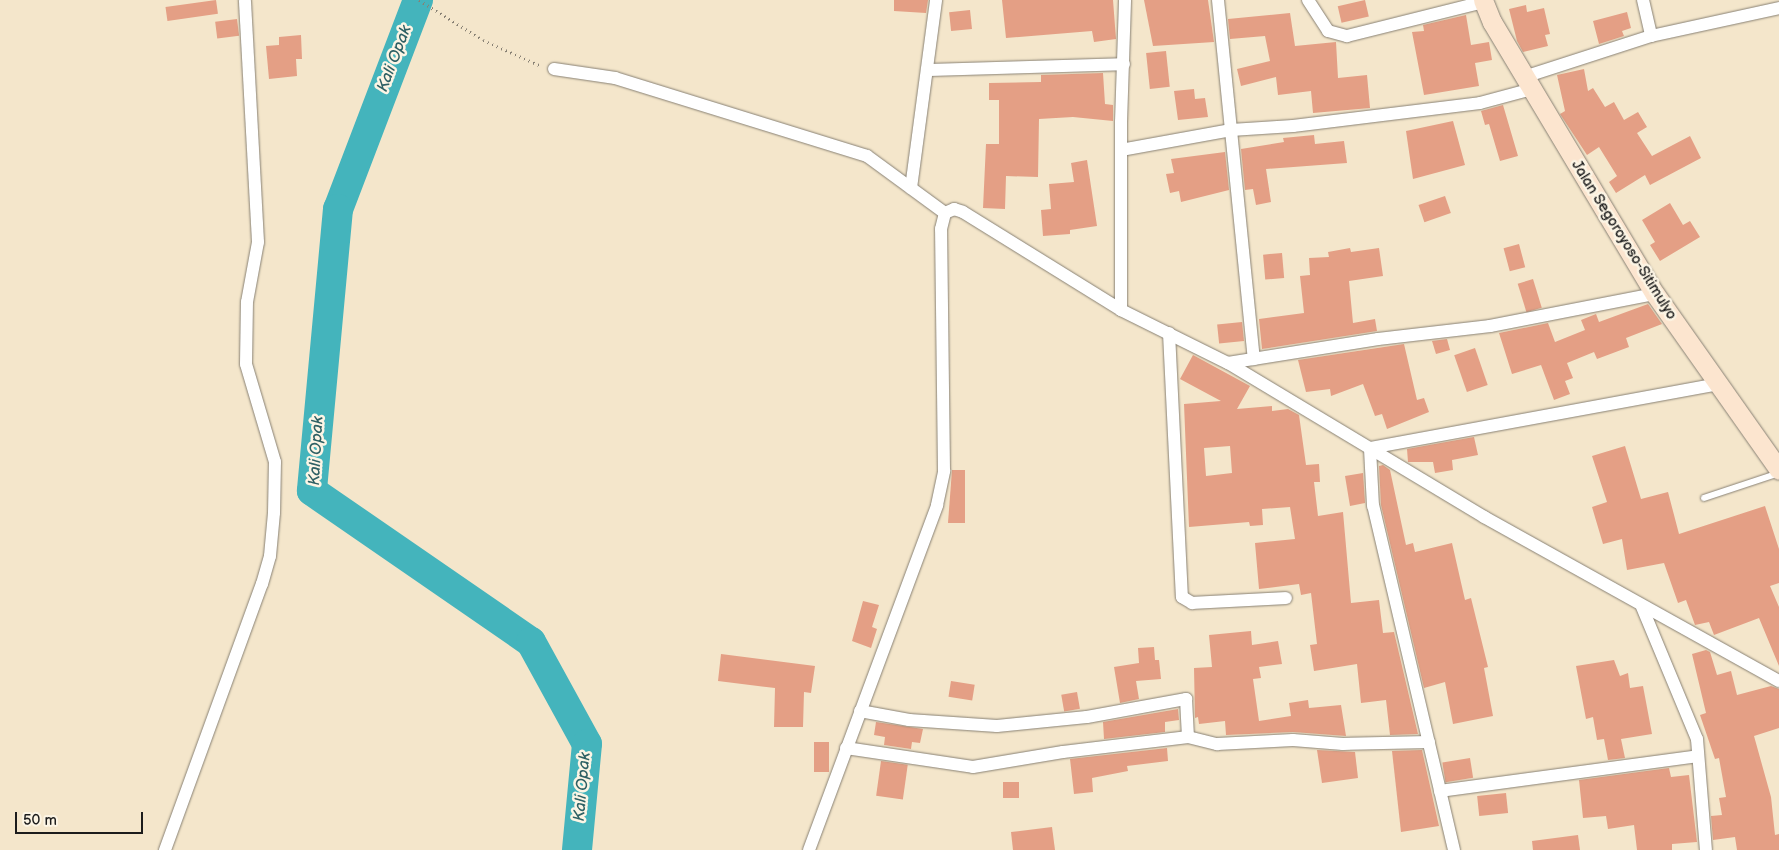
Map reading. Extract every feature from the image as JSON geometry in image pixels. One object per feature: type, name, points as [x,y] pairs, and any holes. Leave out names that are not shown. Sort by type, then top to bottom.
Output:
[{"type":"main road","name":"Jalan Segoroyoso-Sitimulyo","points":[[1483,1],[1528,83],[1655,294],[1779,471]]},
{"type":"street","points":[[165,850],[262,584],[270,556],[275,462],[246,364],[247,302],[258,242],[245,0]]},
{"type":"street","points":[[911,188],[936,0]]},
{"type":"street","points":[[1122,310],[1121,150],[1125,0]]},
{"type":"street","points":[[1218,0],[1254,359]]},
{"type":"street","points":[[1308,0],[1328,31],[1348,36],[1483,1]]},
{"type":"street","points":[[1643,0],[1651,36]]},
{"type":"street","points":[[1121,150],[1231,130],[1408,113],[1480,103],[1651,36],[1779,8]]},
{"type":"street","points":[[927,70],[1124,64]]},
{"type":"street","points":[[554,69],[615,78],[867,156],[945,212]]},
{"type":"street","points":[[945,212],[954,209],[963,212],[1122,310],[1228,363],[1642,607],[1779,681]]},
{"type":"street","points":[[808,850],[937,505],[944,471],[941,229],[945,212]]},
{"type":"street","points":[[1228,363],[1490,326],[1655,294]]},
{"type":"street","points":[[1169,334],[1182,597],[1192,603],[1286,598]]},
{"type":"street","points":[[1370,448],[1718,384]]},
{"type":"street","points":[[1370,448],[1374,506],[1454,850]]},
{"type":"street","points":[[1642,607],[1696,739],[1706,850]]},
{"type":"street","points":[[860,711],[909,720],[997,726],[1087,717],[1186,699],[1188,737]]},
{"type":"street","points":[[846,748],[973,767],[1063,752],[1188,737],[1217,744],[1293,740],[1343,744],[1429,742]]},
{"type":"street","points":[[1440,791],[1698,756]]},
{"type":"lane","points":[[1704,498],[1779,471]]},
{"type":"path","points":[[419,0],[483,40],[532,64],[554,69]]},
{"type":"building","points":[[216,0],[218,14],[167,21],[165,7]]},
{"type":"building","points":[[894,0],[928,0],[926,13],[894,11]]},
{"type":"building","points":[[1002,0],[1113,0],[1116,39],[1094,42],[1092,31],[1006,38]]},
{"type":"building","points":[[1144,0],[1208,0],[1214,42],[1153,46]]},
{"type":"building","points":[[1365,0],[1369,17],[1342,23],[1338,6]]},
{"type":"building","points":[[1526,5],[1527,12],[1544,8],[1550,34],[1545,35],[1548,46],[1523,52],[1517,41],[1509,9]]},
{"type":"building","points":[[970,10],[972,29],[951,31],[949,12]]},
{"type":"building","points":[[1627,12],[1631,28],[1622,31],[1624,36],[1599,44],[1593,21]]},
{"type":"building","points":[[1290,13],[1295,46],[1336,42],[1338,78],[1367,75],[1370,108],[1313,113],[1311,91],[1278,95],[1276,77],[1241,86],[1237,69],[1270,61],[1265,36],[1230,39],[1228,19]]},
{"type":"building","points":[[1466,15],[1471,45],[1489,42],[1492,60],[1475,63],[1479,86],[1424,95],[1412,32],[1424,31],[1423,25]]},
{"type":"building","points":[[237,19],[239,36],[217,39],[215,22]]},
{"type":"building","points":[[301,35],[302,59],[296,59],[297,76],[269,79],[266,46],[279,45],[279,37]]},
{"type":"building","points":[[1166,51],[1170,87],[1150,89],[1146,53]]},
{"type":"building","points":[[1584,69],[1588,91],[1593,88],[1605,107],[1614,102],[1624,120],[1638,112],[1647,127],[1637,133],[1652,156],[1690,136],[1701,158],[1650,185],[1645,175],[1616,193],[1609,182],[1617,176],[1599,147],[1587,155],[1560,114],[1565,111],[1557,75]]},
{"type":"building","points":[[1103,73],[1105,104],[1113,105],[1113,121],[1073,117],[1039,119],[1038,177],[1006,176],[1005,209],[983,208],[986,144],[999,144],[999,100],[989,100],[989,83],[1041,82],[1041,75]]},
{"type":"building","points":[[1194,89],[1195,99],[1205,98],[1208,117],[1178,120],[1174,91]]},
{"type":"building","points":[[1503,105],[1518,156],[1500,161],[1489,124],[1485,125],[1481,111]]},
{"type":"building","points":[[1453,121],[1465,165],[1413,179],[1406,131]]},
{"type":"building","points":[[1314,135],[1315,144],[1344,141],[1347,163],[1266,169],[1271,202],[1256,205],[1253,189],[1245,190],[1241,149],[1284,142],[1283,138]]},
{"type":"building","points":[[1225,152],[1229,190],[1181,202],[1179,191],[1170,193],[1166,174],[1174,173],[1171,159]]},
{"type":"building","points":[[1087,160],[1097,226],[1070,230],[1070,234],[1043,236],[1041,210],[1051,209],[1049,184],[1074,182],[1071,163]]},
{"type":"building","points":[[1445,196],[1451,213],[1424,222],[1419,205]]},
{"type":"building","points":[[1670,203],[1683,225],[1690,221],[1700,237],[1660,261],[1650,245],[1655,242],[1642,220]]},
{"type":"building","points":[[1519,244],[1525,267],[1510,271],[1504,248]]},
{"type":"building","points":[[1350,248],[1351,252],[1379,248],[1383,276],[1349,281],[1353,323],[1375,319],[1377,331],[1262,349],[1259,319],[1304,313],[1300,276],[1310,275],[1309,258],[1329,257],[1328,252]]},
{"type":"building","points":[[1282,253],[1284,278],[1265,280],[1263,255]]},
{"type":"building","points":[[1533,279],[1542,308],[1526,312],[1518,284]]},
{"type":"building","points":[[1648,304],[1662,324],[1626,338],[1629,347],[1597,359],[1594,352],[1567,363],[1573,378],[1565,381],[1570,394],[1554,400],[1541,365],[1512,374],[1499,333],[1548,323],[1555,342],[1585,330],[1581,320],[1596,314],[1599,322]]},
{"type":"building","points":[[1242,322],[1244,341],[1219,344],[1217,325]]},
{"type":"building","points":[[1447,339],[1450,350],[1436,354],[1432,341]]},
{"type":"building","points":[[1404,344],[1417,400],[1424,398],[1429,412],[1387,429],[1382,414],[1375,416],[1363,384],[1331,396],[1330,389],[1306,392],[1298,360]]},
{"type":"building","points":[[1475,348],[1488,385],[1467,392],[1454,355]]},
{"type":"building","points":[[1193,355],[1250,386],[1237,409],[1272,406],[1272,411],[1288,409],[1299,415],[1306,465],[1319,464],[1320,482],[1314,482],[1318,516],[1343,512],[1351,603],[1379,600],[1383,633],[1394,632],[1418,734],[1390,735],[1386,700],[1361,703],[1357,664],[1314,671],[1310,645],[1317,644],[1311,593],[1301,595],[1299,584],[1259,589],[1255,543],[1295,539],[1290,507],[1262,509],[1263,525],[1250,526],[1249,522],[1189,527],[1184,404],[1221,401],[1180,379]],"holes":[[[1230,446],[1232,473],[1206,476],[1204,448]]]},
{"type":"building","points":[[1474,437],[1478,455],[1452,460],[1453,470],[1435,473],[1433,462],[1408,462],[1407,449]]},
{"type":"building","points":[[1625,446],[1641,499],[1668,492],[1679,534],[1765,506],[1779,549],[1779,583],[1770,586],[1779,607],[1779,666],[1759,618],[1714,635],[1709,622],[1695,625],[1686,600],[1678,603],[1664,563],[1627,570],[1622,539],[1603,544],[1592,507],[1607,502],[1592,456]]},
{"type":"building","points":[[1383,465],[1390,470],[1406,545],[1413,543],[1415,552],[1452,543],[1465,600],[1471,598],[1488,667],[1484,668],[1493,716],[1453,724],[1445,682],[1424,688],[1381,505],[1379,466]]},
{"type":"building","points":[[952,470],[965,470],[965,523],[948,523]]},
{"type":"building","points":[[1363,473],[1365,503],[1350,506],[1345,476]]},
{"type":"building","points":[[863,601],[879,605],[872,627],[877,629],[871,648],[852,641]]},
{"type":"building","points":[[1251,631],[1252,645],[1278,641],[1282,664],[1259,667],[1261,678],[1253,679],[1259,721],[1291,716],[1289,703],[1308,700],[1309,708],[1341,705],[1346,736],[1293,732],[1226,735],[1225,721],[1199,724],[1198,717],[1195,718],[1194,668],[1212,667],[1209,635]]},
{"type":"building","points":[[1154,647],[1155,660],[1159,660],[1161,679],[1136,681],[1139,699],[1120,703],[1114,667],[1139,663],[1138,648]]},
{"type":"building","points":[[1706,650],[1710,652],[1717,675],[1731,671],[1737,695],[1771,686],[1779,689],[1779,728],[1754,736],[1771,797],[1775,835],[1779,834],[1779,850],[1737,850],[1735,837],[1713,840],[1711,816],[1722,815],[1719,798],[1726,797],[1719,758],[1715,759],[1700,715],[1706,713],[1692,654]]},
{"type":"building","points":[[721,654],[815,666],[811,693],[804,692],[803,727],[774,727],[775,688],[718,681]]},
{"type":"building","points":[[1614,660],[1620,676],[1628,673],[1630,688],[1643,686],[1652,734],[1621,739],[1625,758],[1608,760],[1604,739],[1597,740],[1593,717],[1586,719],[1576,666]]},
{"type":"building","points":[[951,681],[975,685],[972,701],[948,697]]},
{"type":"building","points":[[1077,692],[1080,709],[1064,712],[1061,695]]},
{"type":"building","points":[[1178,709],[1179,720],[1165,722],[1165,732],[1104,739],[1103,722]]},
{"type":"building","points":[[876,722],[923,729],[920,743],[912,742],[911,749],[884,745],[885,737],[874,735]]},
{"type":"building","points":[[814,742],[829,742],[829,772],[814,772]]},
{"type":"building","points":[[1167,748],[1168,761],[1127,766],[1128,771],[1092,778],[1093,792],[1074,794],[1070,759]]},
{"type":"building","points":[[1317,750],[1355,752],[1358,778],[1322,783]]},
{"type":"building","points":[[1422,750],[1439,826],[1401,832],[1392,751]]},
{"type":"building","points":[[1470,758],[1473,778],[1445,782],[1442,762]]},
{"type":"building","points":[[881,761],[908,765],[903,799],[876,796]]},
{"type":"building","points":[[1669,768],[1671,777],[1689,775],[1697,842],[1672,844],[1672,850],[1637,850],[1634,825],[1608,829],[1606,816],[1583,818],[1579,780]]},
{"type":"building","points":[[1003,782],[1019,782],[1019,798],[1003,798]]},
{"type":"building","points":[[1506,793],[1508,813],[1479,816],[1477,796]]},
{"type":"building","points":[[1052,827],[1055,850],[1013,850],[1011,832]]},
{"type":"building","points":[[1578,835],[1580,850],[1533,850],[1532,841]]},
{"type":"waterway","name":"Kali Opak","points":[[418,0],[338,209],[312,491],[531,642],[587,744],[577,850]]}]
